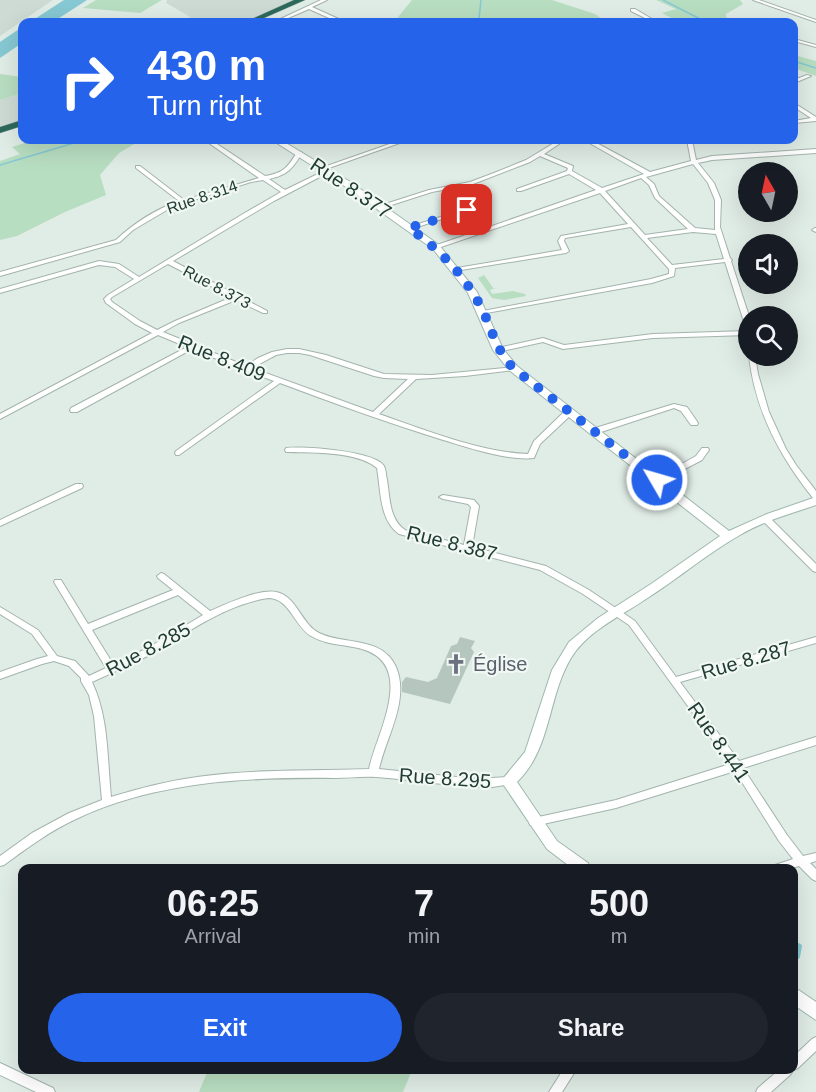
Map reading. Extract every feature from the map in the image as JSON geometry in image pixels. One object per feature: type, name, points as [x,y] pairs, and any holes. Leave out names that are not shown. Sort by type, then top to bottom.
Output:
[{"type":"highway","points":[[258,18],[301,0]]},
{"type":"highway","points":[[0,130],[18,124]]},
{"type":"street","points":[[272,12],[289,17],[325,0]]},
{"type":"street","points":[[755,0],[761,4],[816,21]]},
{"type":"street","points":[[310,8],[332,18]]},
{"type":"street","points":[[633,10],[648,18]]},
{"type":"street","points":[[798,41],[816,46]]},
{"type":"street","points":[[798,80],[809,76]]},
{"type":"street","points":[[798,108],[816,119]]},
{"type":"street","points":[[798,121],[816,119]]},
{"type":"street","points":[[214,144],[284,191]]},
{"type":"street","name":"Rue 8.377","points":[[283,144],[326,170],[436,247],[457,270],[483,313],[498,350],[513,368],[728,536]]},
{"type":"street","points":[[326,170],[394,144]]},
{"type":"street","points":[[379,207],[431,191],[481,180],[528,161],[556,144]]},
{"type":"street","points":[[595,144],[645,175],[657,197],[693,230]]},
{"type":"street","points":[[690,144],[694,162],[711,183],[718,200],[716,219],[742,306]]},
{"type":"street","points":[[436,247],[645,175],[694,162],[816,151]]},
{"type":"street","name":"Rue 8.314","points":[[0,274],[118,241],[131,229],[182,201],[261,177],[276,176],[291,168],[298,153]]},
{"type":"street","points":[[540,154],[571,167],[569,172]]},
{"type":"street","points":[[138,167],[182,201]]},
{"type":"street","name":"Rue 8.409","points":[[326,170],[284,191],[107,299],[141,325],[246,369],[450,440],[521,458],[531,456],[537,443],[569,412]]},
{"type":"street","points":[[483,313],[665,279],[672,275],[670,267],[602,191],[569,172],[519,190]]},
{"type":"street","points":[[409,228],[467,210]]},
{"type":"street","points":[[457,270],[564,252],[566,250],[561,241],[563,237],[632,225]]},
{"type":"street","points":[[642,237],[693,230],[719,232]]},
{"type":"street","points":[[670,267],[729,260]]},
{"type":"street","points":[[0,291],[99,262],[117,265],[139,280]]},
{"type":"street","name":"Rue 8.373","points":[[169,262],[265,312]]},
{"type":"street","points":[[0,417],[159,334],[177,322],[235,298]]},
{"type":"street","points":[[498,350],[543,340],[563,347],[653,336],[738,333]]},
{"type":"street","points":[[74,410],[192,346]]},
{"type":"street","points":[[246,369],[274,352],[303,351],[382,376],[416,376],[513,368]]},
{"type":"street","points":[[754,366],[758,392],[782,446],[816,499]]},
{"type":"street","points":[[375,414],[416,376]]},
{"type":"street","points":[[179,453],[278,381]]},
{"type":"street","points":[[595,431],[674,406],[684,410],[694,423]]},
{"type":"street","name":"Rue 8.387","points":[[289,450],[334,453],[379,464],[386,506],[394,527],[402,532],[543,568],[558,574],[617,612]]},
{"type":"street","points":[[657,480],[699,458],[705,450]]},
{"type":"street","points":[[0,523],[79,486]]},
{"type":"street","points":[[443,497],[471,502],[476,506],[468,547]]},
{"type":"street","name":"Rue 8.295","points":[[0,862],[30,838],[54,823],[107,802],[153,789],[204,780],[296,774],[373,773],[483,784],[508,781],[520,772],[537,741],[547,702],[567,654],[582,636],[728,536],[816,499]]},
{"type":"street","points":[[766,519],[816,569]]},
{"type":"street","points":[[161,576],[209,615]]},
{"type":"street","points":[[58,582],[111,668]]},
{"type":"street","points":[[87,628],[179,591]]},
{"type":"street","name":"Rue 8.285","points":[[86,681],[160,645],[209,615],[236,604],[274,595],[286,600],[299,621],[315,635],[357,645],[383,656],[391,663],[396,689],[373,773]]},
{"type":"street","points":[[0,610],[35,632],[54,658]]},
{"type":"street","name":"Rue 8.441","points":[[617,612],[632,624],[676,680],[737,766],[771,821],[801,861],[816,876]]},
{"type":"street","name":"Rue 8.287","points":[[676,680],[816,640]]},
{"type":"street","points":[[0,676],[54,658],[66,659],[75,664],[96,699],[100,715],[107,802]]},
{"type":"street","points":[[534,822],[616,804],[816,741]]},
{"type":"street","points":[[508,781],[534,822],[552,844],[579,864]]},
{"type":"street","points":[[792,864],[816,857]]},
{"type":"street","points":[[798,998],[816,1010]]},
{"type":"street","points":[[798,1060],[816,1043]]},
{"type":"street","points":[[0,1069],[50,1092]]},
{"type":"street","points":[[555,1092],[567,1074]]},
{"type":"street","points":[[762,1092],[782,1074]]},
{"type":"shaded area","points":[[0,0],[53,0],[26,18],[18,18],[18,24],[0,36]]},
{"type":"shaded area","points":[[167,0],[301,0],[259,18],[190,18],[166,3]]},
{"type":"shaded area","points":[[18,94],[18,121],[0,126],[0,100]]},
{"type":"green space","points":[[96,0],[162,0],[140,13],[83,8]]},
{"type":"green space","points":[[412,0],[552,0],[595,14],[601,18],[397,18]]},
{"type":"green space","points":[[656,0],[740,0],[743,4],[726,14],[728,18],[671,18],[662,13],[676,9]]},
{"type":"green space","points":[[798,56],[816,61],[816,76],[798,69]]},
{"type":"green space","points":[[0,74],[18,76],[18,94],[0,100]]},
{"type":"green space","points":[[21,144],[134,144],[119,153],[100,175],[106,195],[17,236],[0,240],[0,161],[20,154],[12,147]]},
{"type":"green space","points":[[484,275],[494,289],[490,290],[492,294],[513,291],[526,296],[504,300],[492,298],[478,278]]},
{"type":"green space","points":[[206,1074],[410,1074],[403,1092],[199,1092]]},
{"type":"water","points":[[64,0],[87,0],[59,18],[36,18]]},
{"type":"water","points":[[18,30],[18,46],[0,58],[0,42]]},
{"type":"building","name":"Église","points":[[460,637],[475,641],[471,648],[474,652],[450,704],[402,692],[402,682],[406,677],[428,682],[437,678],[451,646],[457,644]]},
{"type":"waterway","points":[[479,18],[481,0]]},
{"type":"waterway","points":[[663,0],[698,18]]},
{"type":"waterway","points":[[798,62],[816,68]]},
{"type":"waterway","points":[[0,165],[71,144]]},
{"type":"waterway","points":[[798,945],[800,946],[798,957]]},
{"type":"place","name":"Église","points":[[456,664]]},
{"type":"route","points":[[467,210],[409,228],[436,247],[459,274],[472,292],[498,350],[506,361],[657,480]]}]
